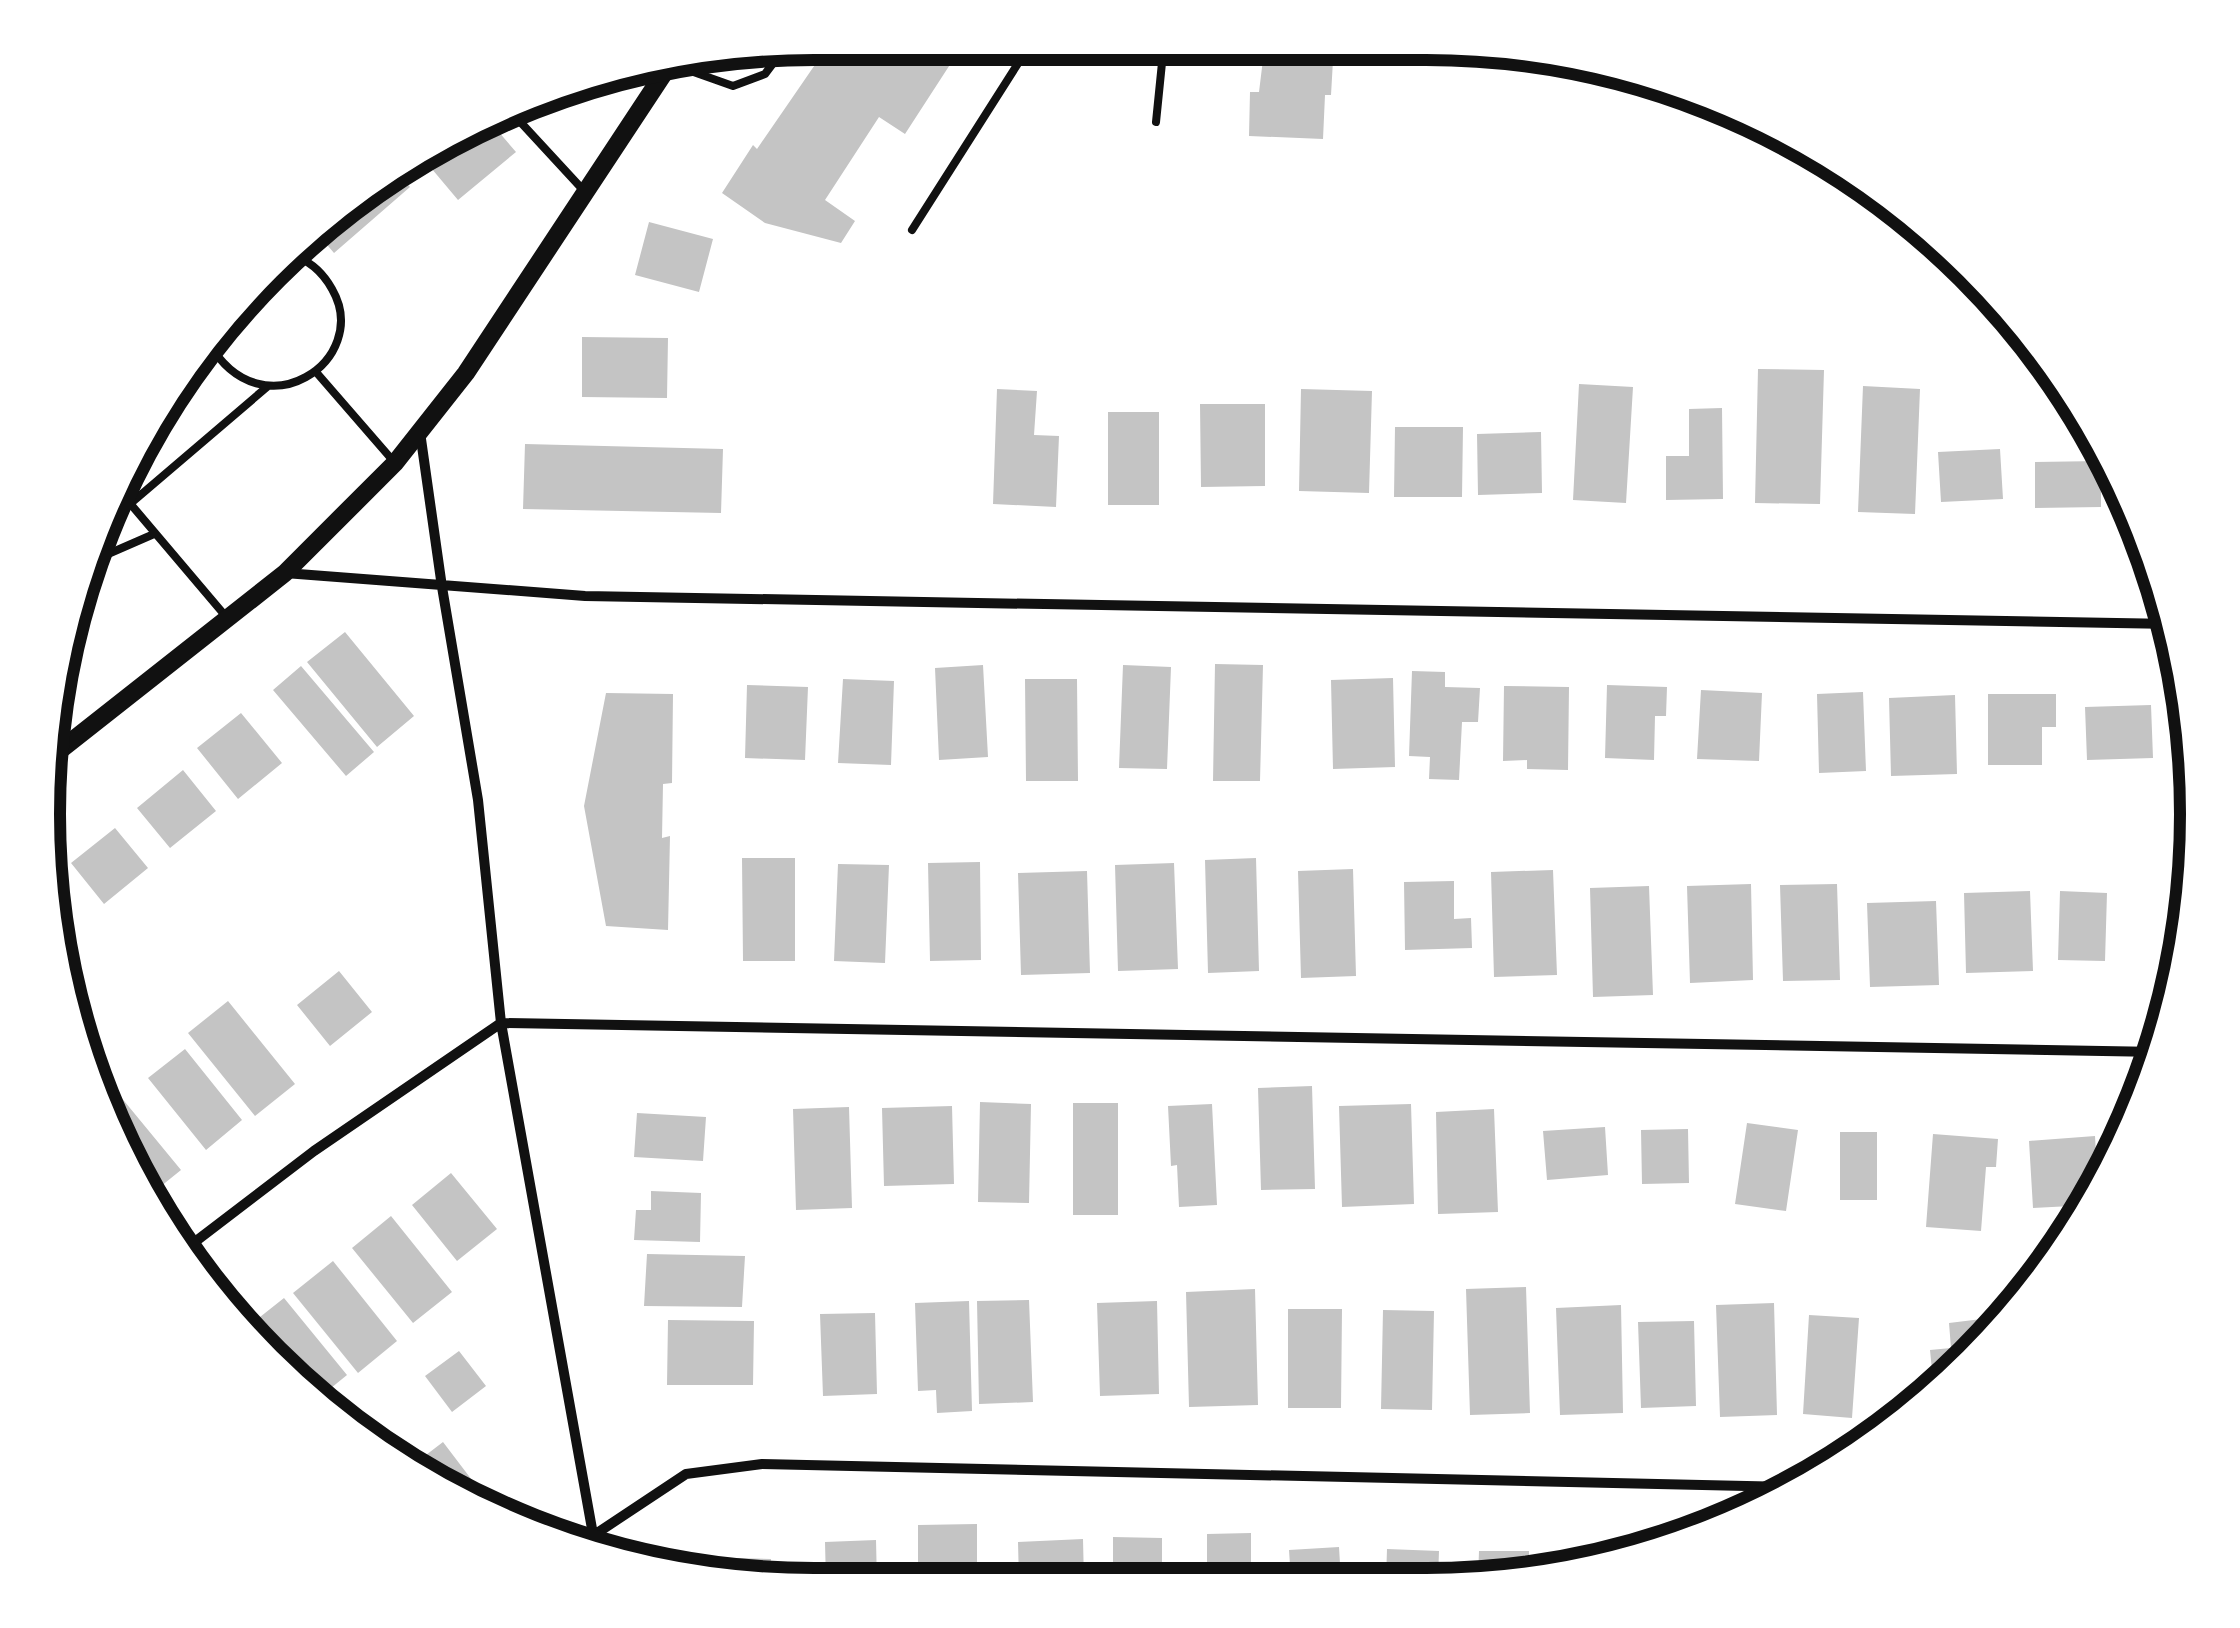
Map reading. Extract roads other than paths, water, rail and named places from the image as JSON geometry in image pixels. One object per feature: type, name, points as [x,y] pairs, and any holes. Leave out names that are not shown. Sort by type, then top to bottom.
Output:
[{"type":"street","points":[[63,748],[285,573],[394,464],[466,373],[663,75]]},
{"type":"street","points":[[420,431],[478,800],[501,1023],[592,1534],[686,1474],[762,1464],[1766,1486]]},
{"type":"street","points":[[285,573],[604,597],[2155,624]]},
{"type":"street","points":[[194,1243],[314,1151],[501,1023],[2141,1052]]},
{"type":"lane","points":[[912,230],[1020,60]]},
{"type":"lane","points":[[1156,122],[1162,60]]},
{"type":"lane","points":[[692,70],[733,86],[765,74],[774,62]]},
{"type":"lane","points":[[650,78],[656,86]]},
{"type":"lane","points":[[519,120],[586,193]]},
{"type":"lane","points":[[216,355],[244,382],[267,387],[296,383],[316,372],[334,348],[340,326],[336,296],[324,276],[303,260]]},
{"type":"lane","points":[[316,372],[394,464]]},
{"type":"lane","points":[[228,618],[130,504],[267,387]]},
{"type":"lane","points":[[106,555],[154,534]]}]
